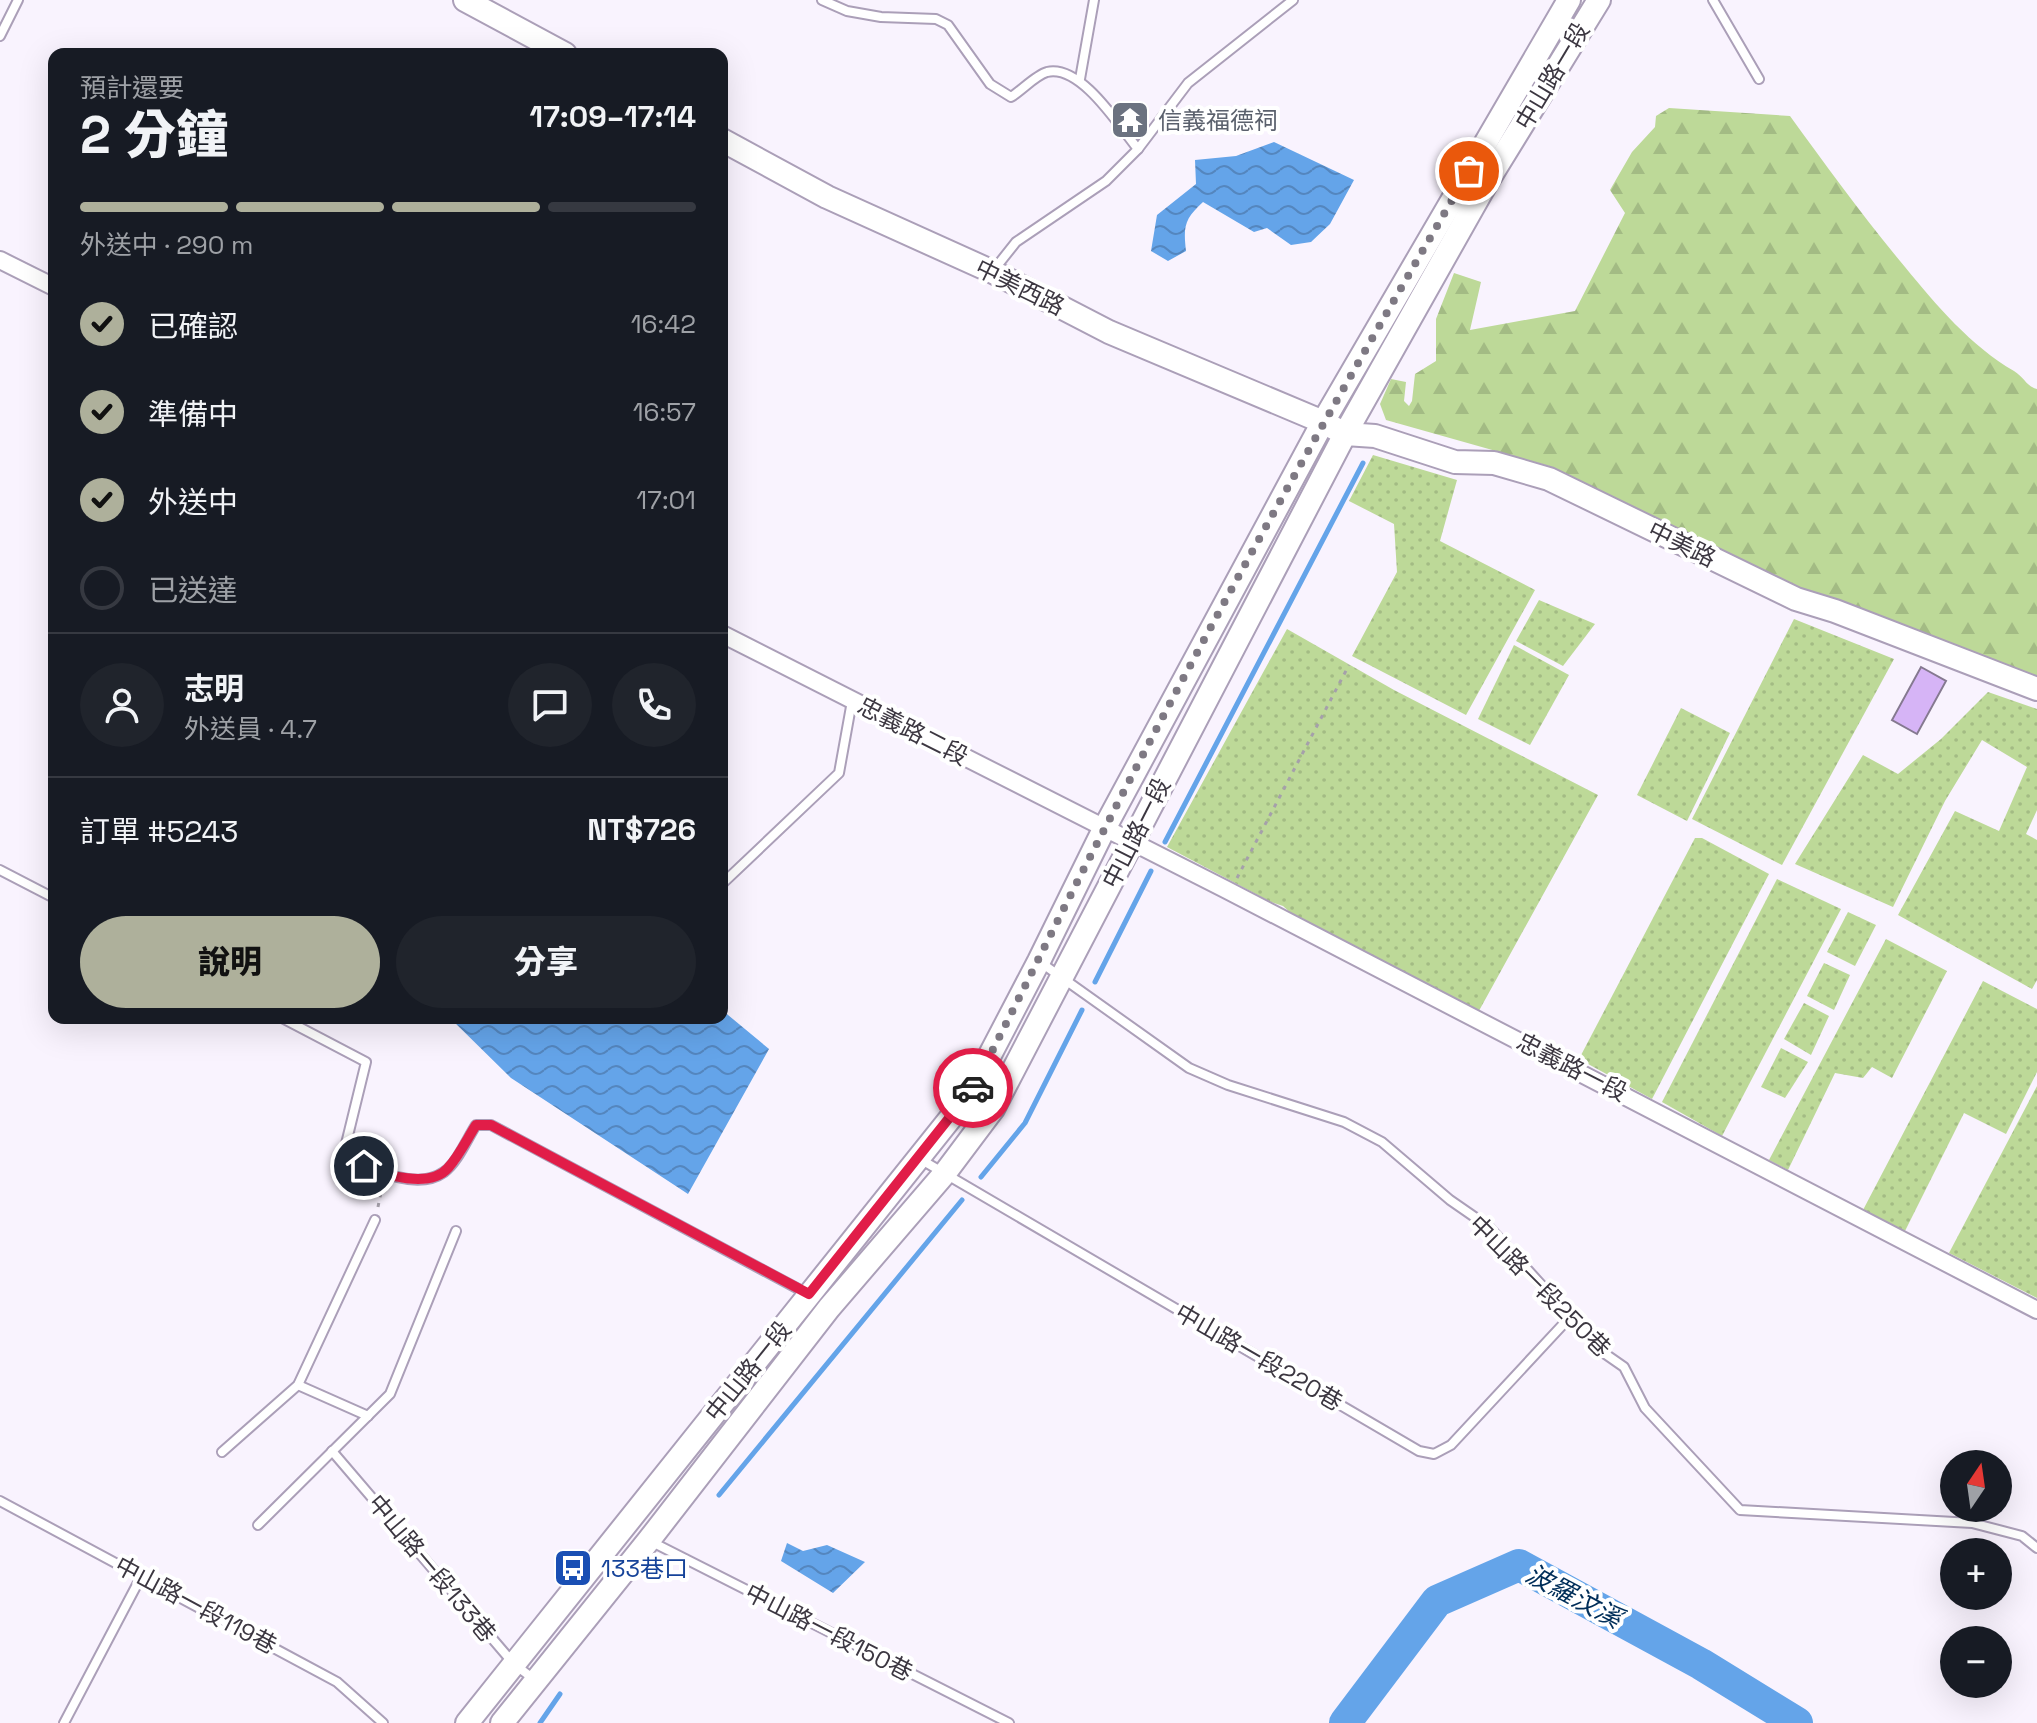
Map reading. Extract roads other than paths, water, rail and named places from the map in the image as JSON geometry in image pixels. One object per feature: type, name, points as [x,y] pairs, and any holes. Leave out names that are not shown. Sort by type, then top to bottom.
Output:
[{"type":"street","points":[[465,0],[554,48]]},
{"type":"street","name":"中山路一段","points":[[502,1723],[829,1308],[945,1173],[993,1109],[1569,0]]},
{"type":"street","name":"中山路一段","points":[[467,1723],[969,1095],[1104,829],[1323,422],[1478,177],[1597,1]]},
{"type":"street","name":"中美西路","points":[[728,143],[827,197],[993,272],[1109,332],[1323,422]]},
{"type":"street","points":[[0,260],[48,284]]},
{"type":"street","name":"中美路","points":[[1323,422],[1345,434],[1375,436],[1455,462],[1494,463],[1549,479],[1796,599],[1835,611],[2037,689]]},
{"type":"street","name":"忠義路二段","points":[[728,637],[1104,829]]},
{"type":"street","name":"忠義路一段","points":[[1104,829],[2037,1310]]},
{"type":"lane","points":[[0,36],[18,0]]},
{"type":"lane","points":[[822,0],[847,11],[911,20],[936,19],[948,25],[990,84],[1011,97],[1045,73],[1061,72],[1080,79],[1138,149]]},
{"type":"lane","points":[[1080,79],[1094,0]]},
{"type":"lane","points":[[993,272],[1016,242],[1106,181],[1138,149],[1188,83],[1293,0]]},
{"type":"lane","points":[[1713,0],[1759,79]]},
{"type":"lane","points":[[728,878],[839,773],[852,701]]},
{"type":"lane","points":[[0,870],[48,895]]},
{"type":"lane","name":"中山路一段250巷","points":[[1039,961],[1189,1068],[1282,1104],[1344,1122],[1382,1142],[1450,1200],[1489,1227],[1569,1318],[1601,1351],[1624,1367],[1645,1408],[1740,1510],[1972,1523],[2022,1536],[2037,1548]]},
{"type":"lane","points":[[293,1024],[366,1062],[343,1156],[385,1175],[430,1179],[447,1171],[476,1125],[491,1125],[809,1294],[829,1308]]},
{"type":"lane","name":"中山路一段220巷","points":[[919,1158],[1419,1451],[1434,1454],[1451,1445],[1569,1318]]},
{"type":"lane","points":[[222,1452],[298,1385],[375,1220]]},
{"type":"lane","points":[[258,1525],[390,1394],[456,1231]]},
{"type":"lane","points":[[298,1385],[368,1416]]},
{"type":"lane","name":"中山路一段133巷","points":[[332,1451],[514,1664],[536,1681]]},
{"type":"lane","name":"中山路一段119巷","points":[[0,1501],[337,1682],[383,1723]]},
{"type":"lane","name":"中山路一段150巷","points":[[649,1540],[1009,1723]]},
{"type":"lane","points":[[64,1723],[142,1575]]},
{"type":"water","points":[[1274,142],[1354,180],[1330,224],[1311,242],[1291,245],[1267,228],[1254,232],[1203,202],[1187,223],[1186,251],[1168,261],[1151,251],[1157,215],[1196,184],[1195,160],[1236,156]]},
{"type":"water","points":[[728,1015],[769,1049],[688,1194],[511,1078],[456,1024],[728,1024]]},
{"type":"water","points":[[787,1543],[803,1551],[827,1545],[865,1562],[833,1593],[781,1561]]},
{"type":"waterway","points":[[1165,842],[1363,463]]},
{"type":"waterway","points":[[1095,982],[1151,871]]},
{"type":"waterway","points":[[981,1177],[1025,1123],[1082,1010]]},
{"type":"waterway","points":[[719,1495],[962,1200]]},
{"type":"waterway","name":"波羅汶溪","points":[[1345,1723],[1437,1601],[1519,1565],[1701,1664],[1797,1723]]},
{"type":"waterway","points":[[540,1723],[560,1694]]},
{"type":"place","name":"信義福德祠","points":[[1130,120]]},
{"type":"place","name":"133巷口","points":[[573,1568]]}]
